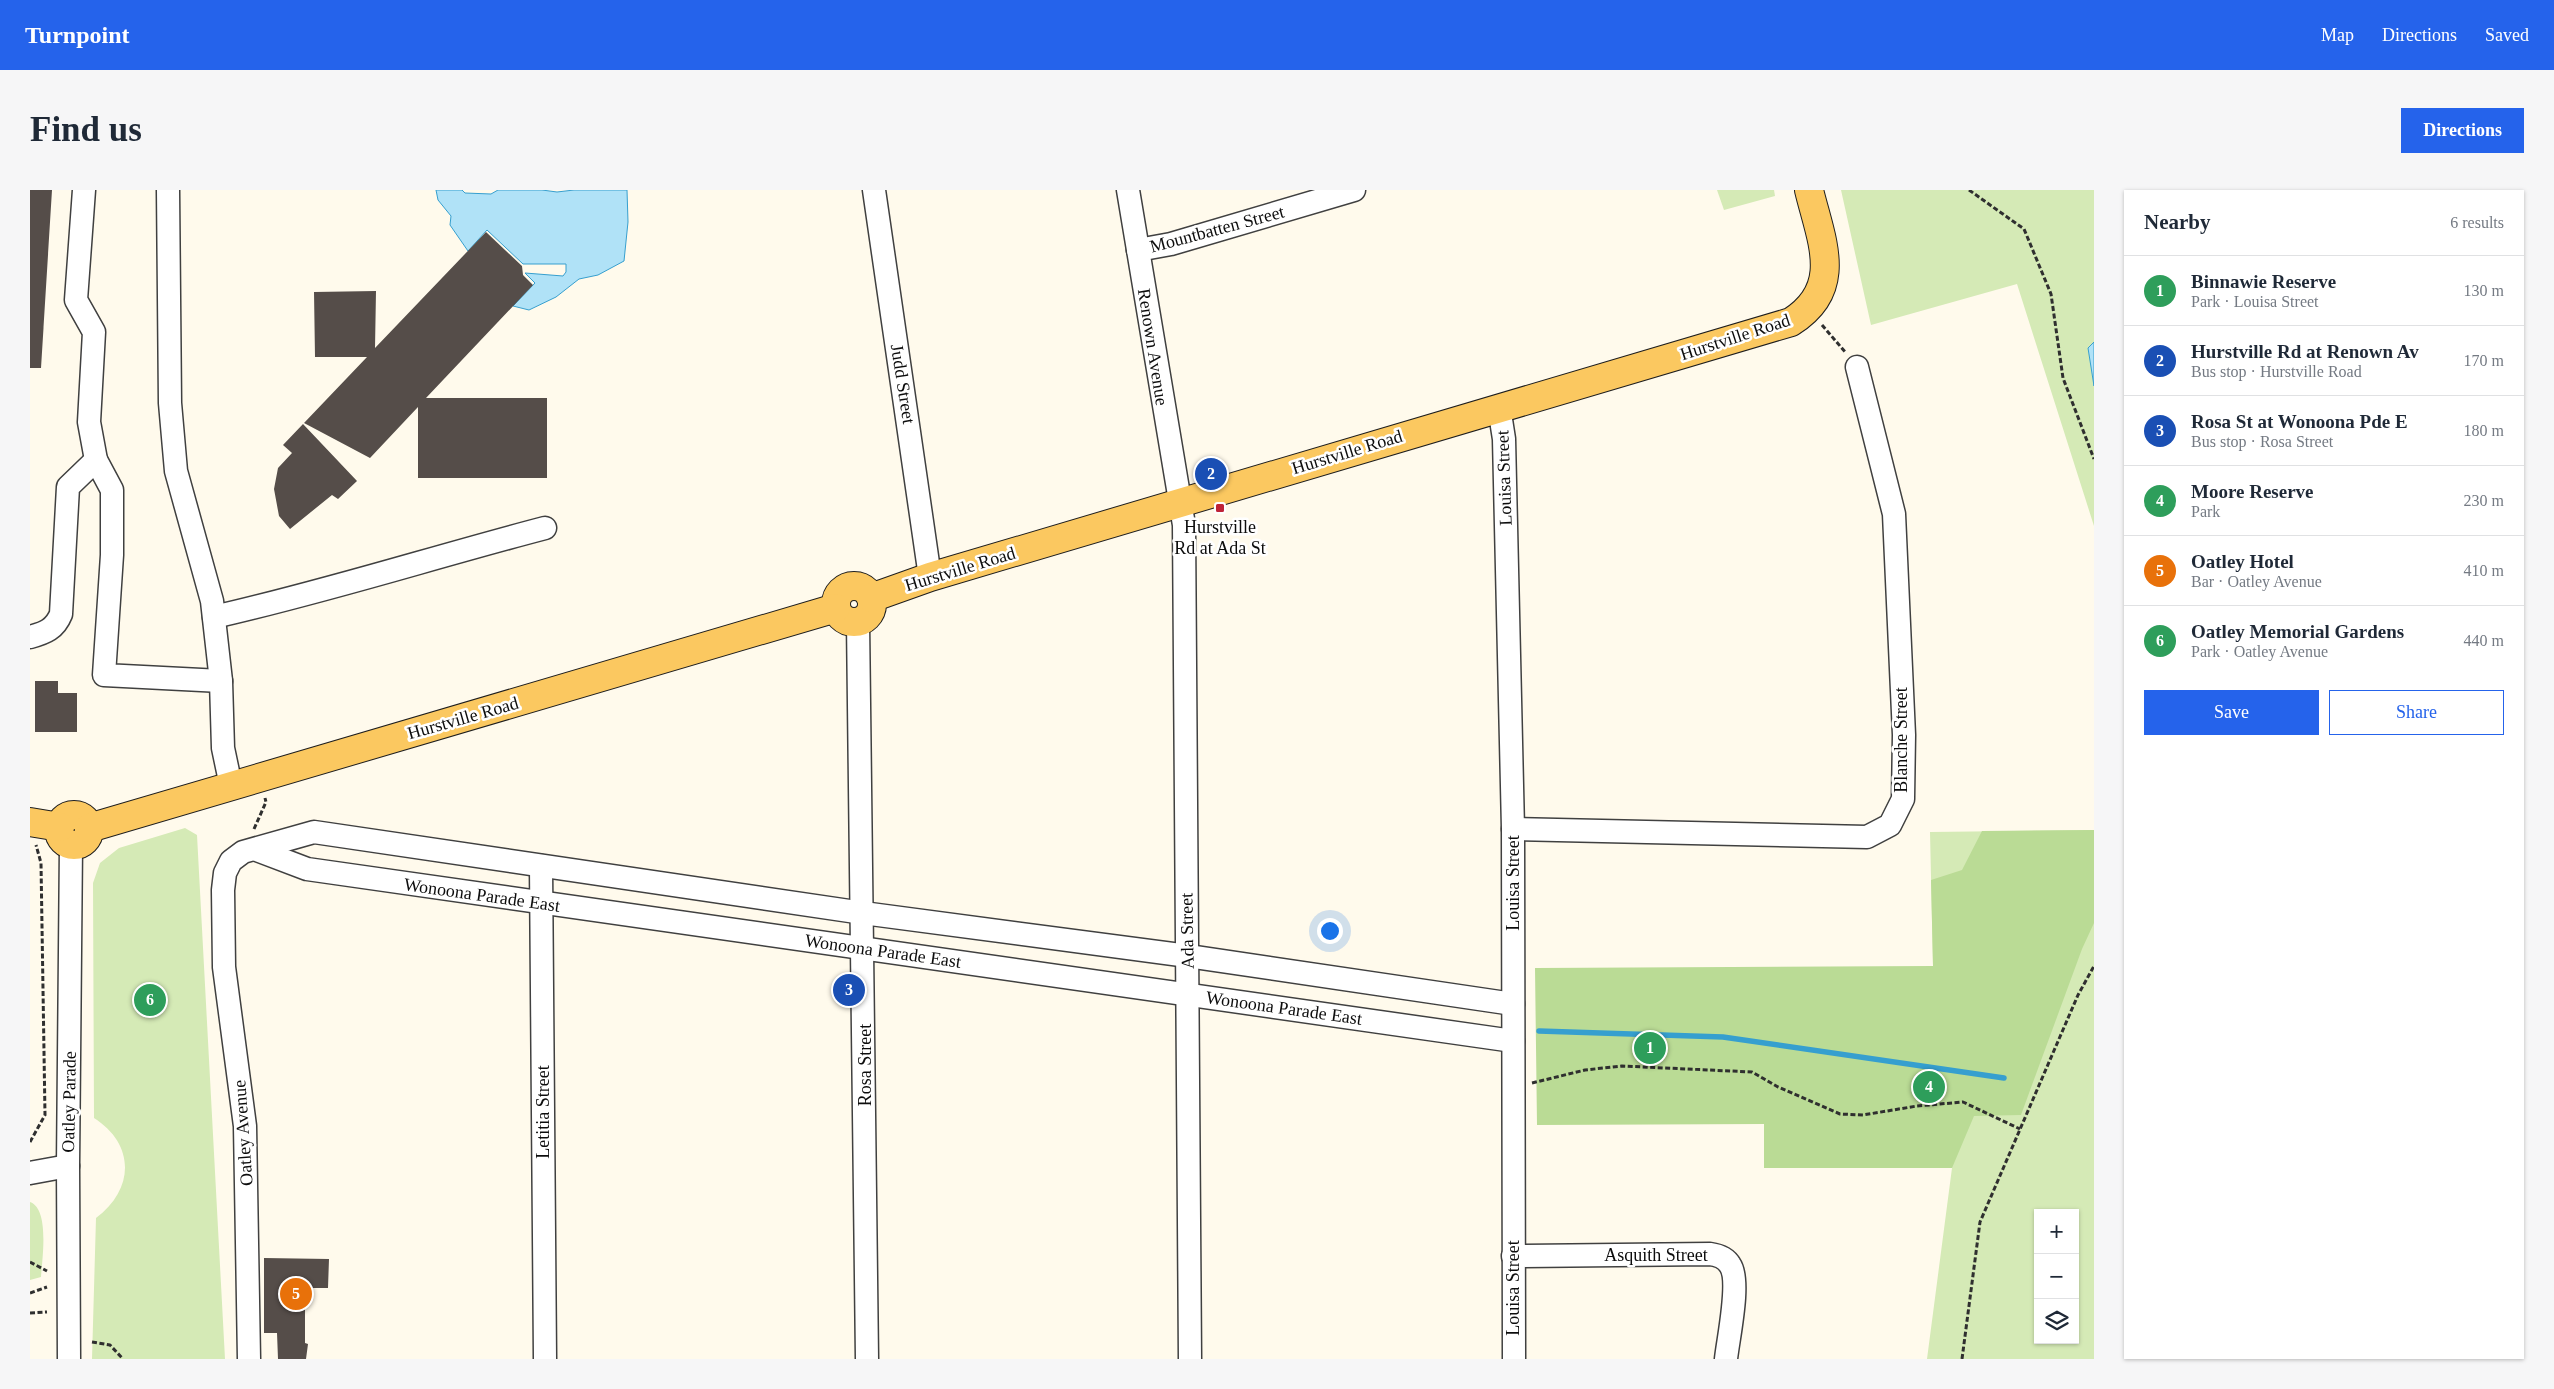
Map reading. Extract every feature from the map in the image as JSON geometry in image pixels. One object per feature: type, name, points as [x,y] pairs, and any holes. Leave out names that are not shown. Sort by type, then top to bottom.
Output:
[{"type":"main road","points":[[1809,190],[1826,264],[1826,274],[1812,305]]},
{"type":"main road","name":"Hurstville Road","points":[[30,822],[73,833],[231,786],[855,609],[930,577],[1791,322],[1812,305]]},
{"type":"street","points":[[84,190],[76,300],[94,332],[89,422],[96,460],[112,490],[112,555],[104,675],[222,680]]},
{"type":"street","points":[[168,190],[170,403],[176,471],[212,601],[222,680],[223,748],[231,786]]},
{"type":"street","name":"Judd Street","points":[[874,190],[930,577]]},
{"type":"street","name":"Renown Avenue","points":[[1128,190],[1179,503]]},
{"type":"street","name":"Mountbatten Street","points":[[1138,250],[1171,244],[1354,190]]},
{"type":"street","name":"Blanche Street","points":[[1513,829],[1867,837],[1890,825],[1903,799],[1904,735],[1894,514],[1857,367]]},
{"type":"street","name":"Louisa Street","points":[[1499,407],[1504,439],[1513,829],[1513,1041],[1515,1087],[1514,1359]]},
{"type":"street","points":[[30,637],[44,634],[57,625],[61,614],[68,487],[96,460]]},
{"type":"street","name":"Ada Street","points":[[1179,503],[1184,524],[1184,761],[1188,956],[1190,1359]]},
{"type":"street","points":[[214,617],[288,600],[424,560],[545,528]]},
{"type":"street","name":"Rosa Street","points":[[855,609],[864,947],[868,1359]]},
{"type":"street","name":"Wonoona Parade East","points":[[250,851],[314,832],[863,913],[1188,956],[1513,1004]]},
{"type":"street","name":"Oatley Parade","points":[[69,1359],[68,1166],[73,833]]},
{"type":"street","name":"Wonoona Parade East","points":[[250,851],[307,869],[541,904],[864,947],[1513,1041]]},
{"type":"street","name":"Oatley Avenue","points":[[249,1359],[245,1126],[224,967],[222,908],[225,874],[231,861],[250,851]]},
{"type":"street","name":"Letitia Street","points":[[541,866],[545,1359]]},
{"type":"street","points":[[30,1173],[68,1166]]},
{"type":"street","name":"Asquith Street","points":[[1513,1256],[1710,1254],[1721,1257],[1730,1265],[1734,1284],[1726,1359]]},
{"type":"path","points":[[1970,190],[2024,229],[2051,294],[2063,378],[2094,459]]},
{"type":"path","points":[[1812,305],[1857,367]]},
{"type":"path","points":[[250,851],[266,802],[260,778]]},
{"type":"path","points":[[30,844],[35,845],[41,863],[45,1115],[30,1142]]},
{"type":"path","points":[[1962,1359],[1980,1222],[2078,995],[2094,966]]},
{"type":"path","points":[[1515,1087],[1585,1070],[1622,1066],[1733,1070],[1752,1072],[1778,1087],[1840,1114],[1863,1115],[1917,1106],[1963,1102],[2020,1129]]},
{"type":"path","points":[[30,1262],[47,1271]]},
{"type":"path","points":[[30,1293],[47,1287]]},
{"type":"path","points":[[30,1313],[47,1312]]},
{"type":"path","points":[[92,1342],[110,1344],[123,1359]]},
{"type":"green space","points":[[1717,190],[1774,190],[1775,196],[1724,210]]},
{"type":"green space","points":[[1841,190],[2094,190],[2094,526],[2017,284],[1871,325]]},
{"type":"green space","points":[[185,828],[197,835],[225,1359],[92,1359],[96,1218],[118,1194],[125,1167],[123,1153],[117,1141],[94,1118],[93,883],[100,863],[119,848]]},
{"type":"green space","points":[[2094,830],[2094,1359],[1927,1359],[1952,1168],[1764,1168],[1933,966],[1930,832]]},
{"type":"green space","points":[[2094,830],[2094,923],[2082,949],[2021,1115],[1974,1116],[1952,1168],[1764,1168],[1764,1124],[1537,1125],[1535,968],[1933,966],[1931,880],[1962,870],[1982,831]]},
{"type":"green space","points":[[30,1202],[36,1207],[43,1224],[43,1248],[41,1277],[30,1280]]},
{"type":"water","points":[[436,190],[462,190],[465,193],[491,194],[498,190],[557,192],[574,190],[627,190],[628,222],[624,261],[598,275],[579,279],[556,297],[529,310],[513,306],[535,283],[525,273],[563,276],[566,272],[566,264],[523,264],[487,230],[468,251],[450,225],[451,216],[438,200]]},
{"type":"water","points":[[2094,342],[2094,386],[2088,348]]},
{"type":"building","points":[[30,190],[52,190],[41,368],[30,368]]},
{"type":"building","points":[[486,232],[522,266],[523,275],[533,285],[426,398],[547,398],[547,478],[418,478],[418,407],[370,458],[304,423],[367,357],[315,357],[314,292],[376,291],[375,348]]},
{"type":"building","points":[[303,424],[357,481],[338,499],[332,495],[290,529],[279,516],[274,489],[278,468],[292,453],[283,445]]},
{"type":"building","points":[[35,681],[58,681],[58,693],[77,693],[77,732],[35,732]]},
{"type":"building","points":[[264,1258],[329,1259],[328,1288],[305,1288],[305,1343],[308,1344],[306,1359],[278,1359],[277,1333],[264,1333]]},
{"type":"waterway","points":[[1539,1031],[1723,1037],[2004,1078]]},
{"type":"place","name":"Hurstville Rd at Renown Av","points":[[1211,474]]},
{"type":"place","name":"Hurstville Rd at Ada St","points":[[1220,508]]},
{"type":"place","name":"Rosa St at Wonoona Pde E","points":[[849,990]]},
{"type":"place","name":"Oatley Memorial Gardens","points":[[150,1000]]},
{"type":"place","name":"Binnawie Reserve","points":[[1650,1048]]},
{"type":"place","name":"Moore Reserve","points":[[1929,1087]]},
{"type":"place","name":"Oatley Hotel","points":[[296,1294]]}]
